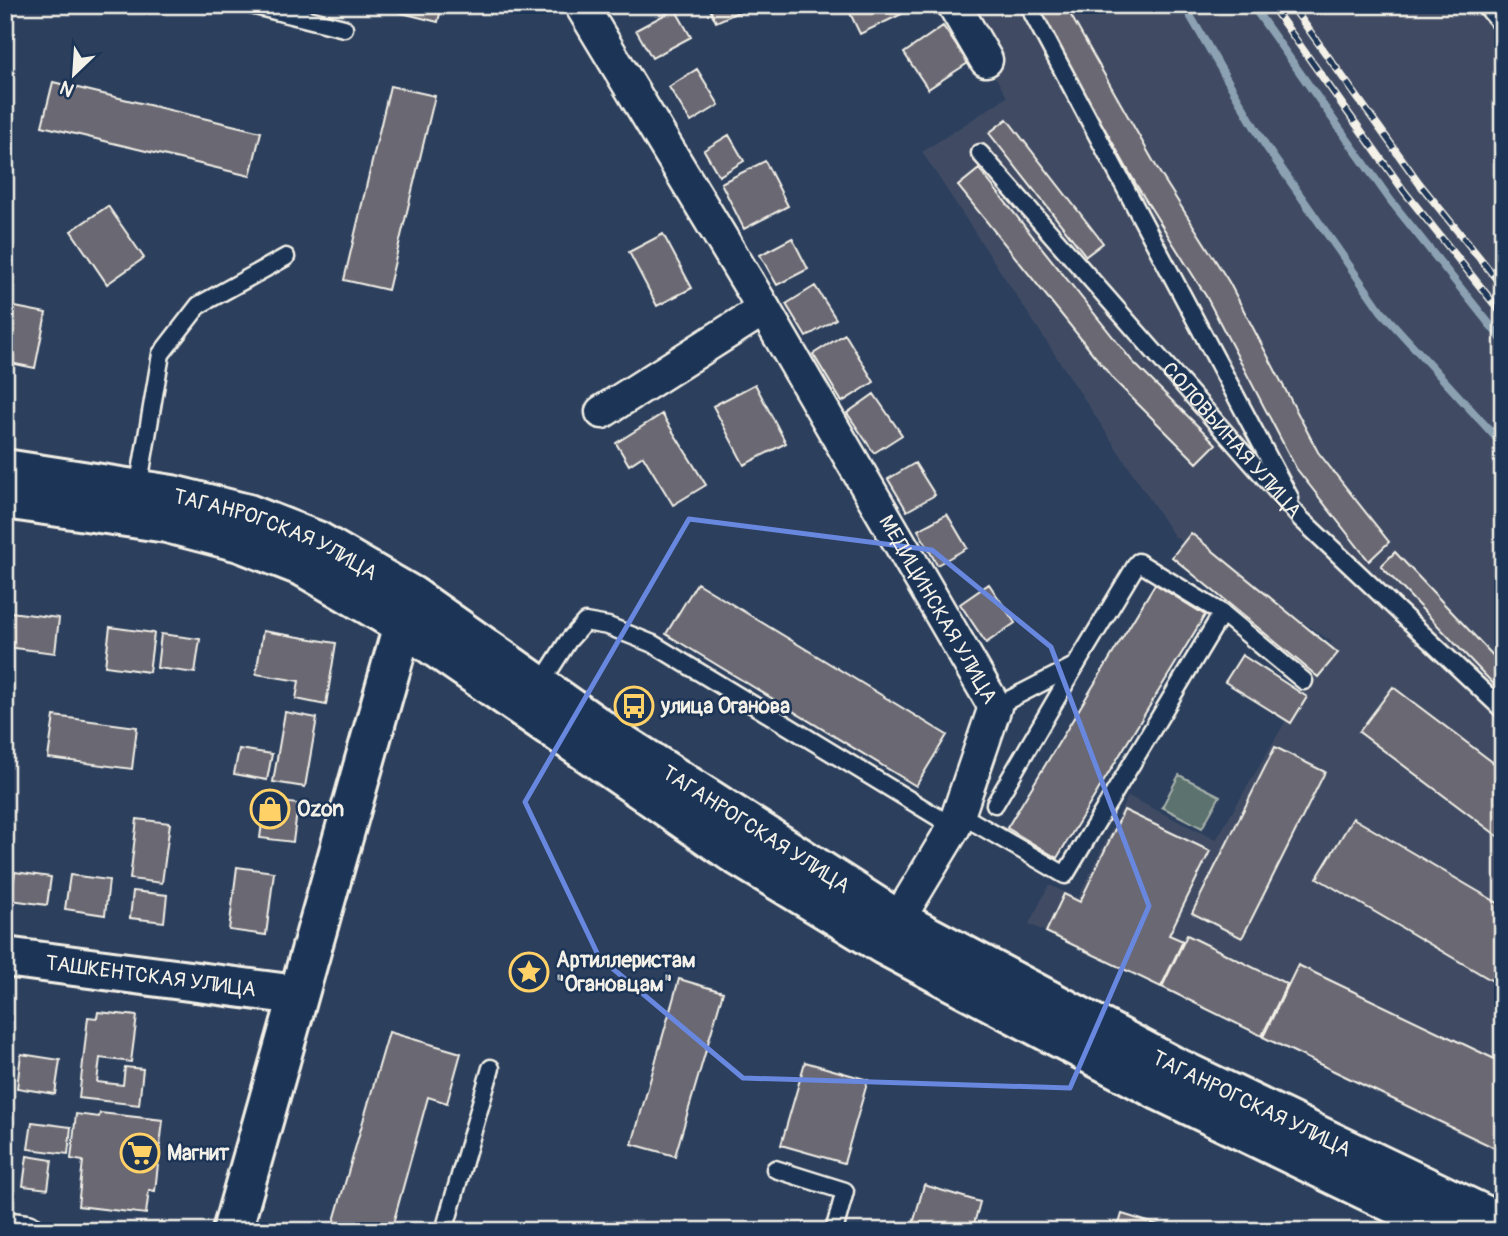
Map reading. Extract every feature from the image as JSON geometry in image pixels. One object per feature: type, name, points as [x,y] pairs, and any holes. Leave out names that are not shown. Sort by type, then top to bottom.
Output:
[{"type":"main road","name":"ТАГАНРОГСКАЯ УЛИЦА","points":[[5,469],[138,489],[248,514],[317,541],[733,853],[891,933],[1503,1224]]},
{"type":"main road","name":"ТАГАНРОГСКАЯ УЛИЦА","points":[[5,499],[167,523],[240,542],[304,566],[408,611],[540,685],[891,933],[1160,1091],[1451,1231]]},
{"type":"main road","points":[[232,1231],[408,611]]},
{"type":"main road","name":"ТАШКЕНТСКАЯ УЛИЦА","points":[[5,957],[298,995]]},
{"type":"street","name":"МЕДИЦИНСКАЯ УЛИЦА","points":[[581,5],[764,309],[995,707],[956,820],[891,933]]},
{"type":"street","points":[[954,5],[986,60]]},
{"type":"street","points":[[603,412],[764,309]]},
{"type":"street","points":[[5,1228],[27,1231]]},
{"type":"lane","points":[[251,5],[344,28]]},
{"type":"lane","points":[[1028,5],[1301,519]]},
{"type":"lane","points":[[1485,5],[1503,26]]},
{"type":"lane","name":"СОЛОВЬИНАЯ УЛИЦА","points":[[980,153],[1301,519],[1503,710]]},
{"type":"lane","points":[[138,489],[161,354],[199,305],[286,257]]},
{"type":"lane","points":[[995,804],[1138,562],[1222,613],[1304,681]]},
{"type":"lane","points":[[540,685],[568,641],[585,622],[608,626],[653,644],[956,820],[1065,875],[1222,613]]},
{"type":"lane","points":[[995,707],[1076,665]]},
{"type":"lane","points":[[444,1231],[491,1068]]},
{"type":"lane","points":[[775,1168],[845,1191],[834,1231]]},
{"type":"highlighted area","points":[[689,519],[932,550],[1051,647],[1149,906],[1070,1088],[743,1078],[599,957],[525,802]]},
{"type":"shaded area","points":[[954,5],[1491,5],[1503,20],[1503,1155],[1029,924],[1049,885],[1078,898],[1128,796],[1216,840],[1332,642],[1174,536],[922,152],[1007,97]]},
{"type":"green space","points":[[1179,775],[1220,796],[1202,828],[1162,807]]},
{"type":"building","points":[[370,5],[442,5],[438,22]]},
{"type":"building","points":[[708,5],[754,5],[716,22]]},
{"type":"building","points":[[846,5],[907,5],[910,10],[860,34]]},
{"type":"building","points":[[1035,5],[1065,5],[1160,173],[1229,282],[1318,452],[1389,542],[1369,561],[1296,468],[1206,296],[1137,186]]},
{"type":"building","points":[[675,9],[691,37],[652,58],[636,30]]},
{"type":"building","points":[[943,26],[968,63],[928,89],[904,53]]},
{"type":"building","points":[[697,69],[719,105],[691,122],[669,87]]},
{"type":"building","points":[[53,82],[261,132],[250,176],[42,126]]},
{"type":"building","points":[[390,86],[435,96],[388,290],[344,280]]},
{"type":"building","points":[[1007,119],[1103,243],[1086,256],[989,133]]},
{"type":"building","points":[[729,135],[744,161],[719,176],[704,150]]},
{"type":"building","points":[[765,161],[788,206],[744,229],[721,183]]},
{"type":"building","points":[[979,169],[1133,362],[1216,444],[1197,463],[1114,380],[958,186]]},
{"type":"building","points":[[108,206],[144,258],[107,284],[71,231]]},
{"type":"building","points":[[663,234],[692,288],[657,306],[629,252]]},
{"type":"building","points":[[792,238],[808,269],[777,285],[760,255]]},
{"type":"building","points":[[815,286],[836,319],[806,337],[786,304]]},
{"type":"building","points":[[5,305],[46,313],[35,368],[5,362]]},
{"type":"building","points":[[845,334],[874,382],[842,402],[813,354]]},
{"type":"building","points":[[755,384],[786,443],[744,465],[713,406]]},
{"type":"building","points":[[874,394],[902,435],[874,453],[847,413]]},
{"type":"building","points":[[662,414],[706,485],[673,505],[643,456],[629,465],[616,443]]},
{"type":"building","points":[[915,463],[935,495],[907,511],[888,479]]},
{"type":"building","points":[[947,514],[967,548],[937,565],[918,530]]},
{"type":"building","points":[[1191,533],[1338,653],[1318,677],[1172,557]]},
{"type":"building","points":[[1395,552],[1503,666],[1503,694],[1381,566]]},
{"type":"building","points":[[697,583],[947,735],[916,786],[666,634]]},
{"type":"building","points":[[989,584],[1015,623],[986,643],[960,604]]},
{"type":"building","points":[[1155,584],[1205,615],[1057,858],[1007,828]]},
{"type":"building","points":[[10,612],[59,618],[55,653],[5,647]]},
{"type":"building","points":[[110,627],[154,633],[149,672],[105,666]]},
{"type":"building","points":[[263,631],[336,643],[326,705],[296,699],[299,681],[256,674]]},
{"type":"building","points":[[161,634],[200,639],[195,673],[157,668]]},
{"type":"building","points":[[1242,655],[1307,697],[1291,723],[1225,682]]},
{"type":"building","points":[[1393,687],[1503,770],[1503,840],[1359,732]]},
{"type":"building","points":[[285,712],[317,718],[305,787],[273,782]]},
{"type":"building","points":[[54,716],[137,727],[132,769],[48,758]]},
{"type":"building","points":[[1275,747],[1325,772],[1242,938],[1192,913]]},
{"type":"building","points":[[239,749],[272,754],[267,780],[234,774]]},
{"type":"building","points":[[265,800],[298,804],[293,842],[260,838]]},
{"type":"building","points":[[1124,810],[1210,851],[1169,935],[1183,941],[1161,987],[1046,932],[1064,894],[1080,902]]},
{"type":"building","points":[[1353,818],[1503,906],[1503,987],[1317,878]]},
{"type":"building","points":[[137,819],[170,823],[162,883],[130,879]]},
{"type":"building","points":[[237,867],[274,872],[266,935],[229,930]]},
{"type":"building","points":[[15,872],[51,877],[47,905],[11,900]]},
{"type":"building","points":[[70,875],[109,880],[105,915],[65,909]]},
{"type":"building","points":[[133,891],[167,895],[164,922],[130,918]]},
{"type":"building","points":[[1187,935],[1287,984],[1262,1036],[1162,987]]},
{"type":"building","points":[[1298,965],[1503,1063],[1503,1152],[1263,1037]]},
{"type":"building","points":[[679,979],[723,992],[675,1156],[632,1144]]},
{"type":"building","points":[[98,1012],[137,1016],[131,1062],[100,1058],[97,1082],[123,1085],[125,1067],[143,1069],[139,1105],[79,1098],[88,1017],[97,1018]]},
{"type":"building","points":[[389,1032],[461,1053],[447,1103],[428,1097],[391,1231],[331,1231]]},
{"type":"building","points":[[21,1054],[60,1060],[55,1094],[17,1088]]},
{"type":"building","points":[[805,1062],[868,1080],[844,1163],[781,1145]]},
{"type":"building","points":[[100,1113],[163,1120],[155,1191],[149,1190],[146,1214],[78,1206],[83,1161],[71,1159],[76,1114],[99,1117]]},
{"type":"building","points":[[32,1122],[71,1127],[68,1154],[28,1149]]},
{"type":"building","points":[[27,1156],[52,1160],[48,1189],[23,1186]]},
{"type":"building","points":[[924,1185],[980,1202],[972,1231],[911,1231]]},
{"type":"building","points":[[1122,1214],[1178,1231],[1117,1231]]},
{"type":"waterway","points":[[1184,5],[1265,145],[1381,311],[1503,445]]},
{"type":"waterway","points":[[1252,5],[1391,201],[1503,341]]},
{"type":"railway","points":[[1271,5],[1404,191],[1503,315]]},
{"type":"railway","points":[[1291,5],[1419,183],[1503,287]]},
{"type":"place","name":"улица Оганова","points":[[634,706]]},
{"type":"place","name":"Ozon","points":[[270,809]]},
{"type":"place","name":"Артиллеристам \"Огановцам\"","points":[[529,972]]},
{"type":"place","name":"Магнит","points":[[140,1153]]}]
